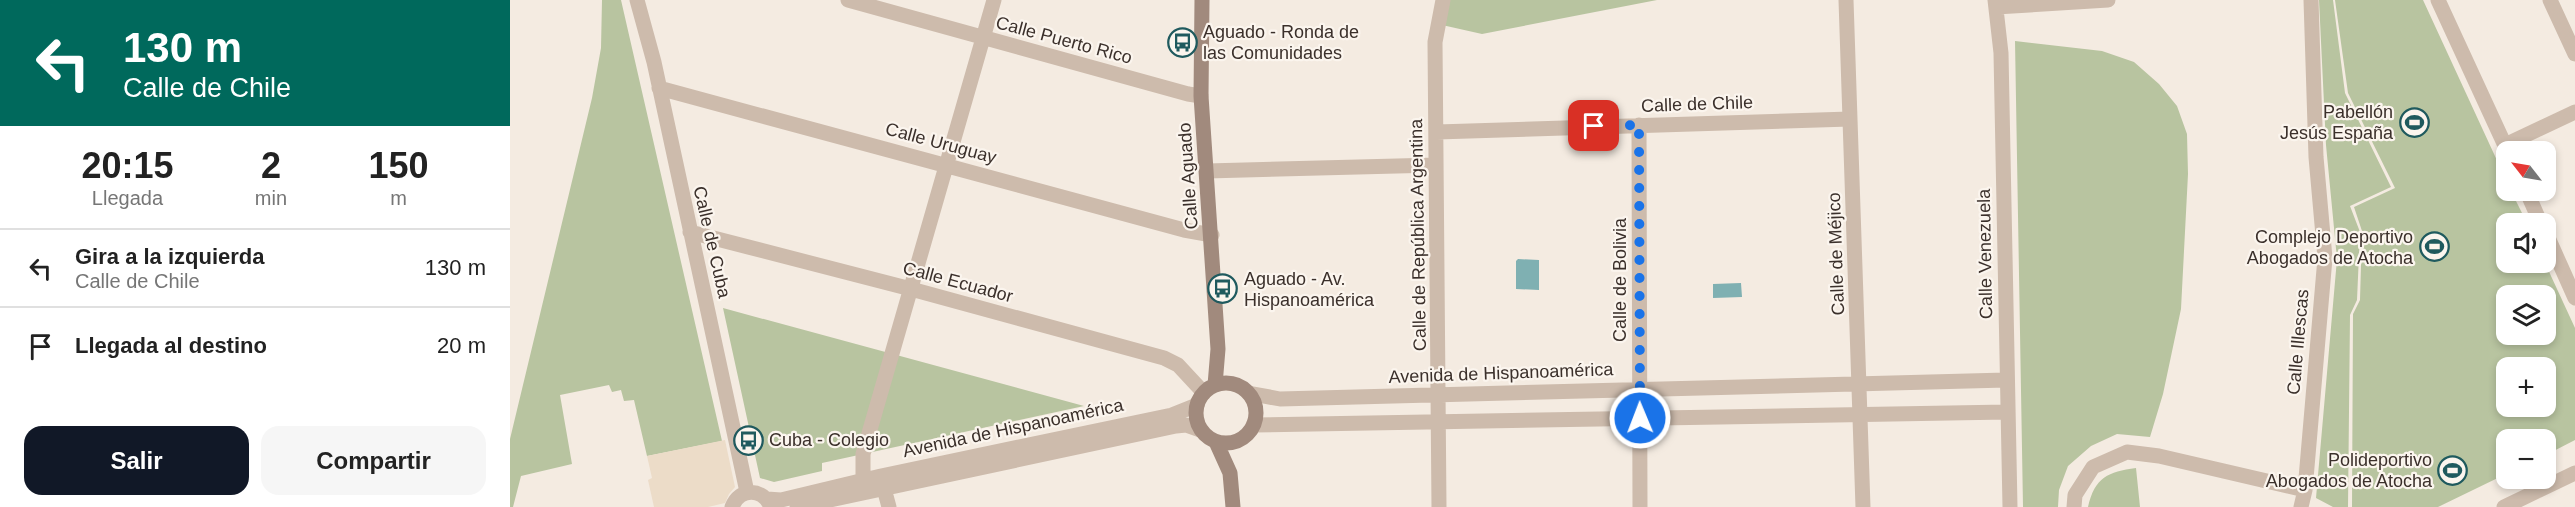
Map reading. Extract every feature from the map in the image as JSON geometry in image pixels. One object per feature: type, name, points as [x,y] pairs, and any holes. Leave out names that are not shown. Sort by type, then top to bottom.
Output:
[{"type":"street","name":"Calle de Cuba","points":[[637,0],[659,88],[747,492]]},
{"type":"street","name":"Calle Puerto Rico","points":[[848,0],[1202,96]]},
{"type":"street","points":[[863,481],[863,454],[994,0]]},
{"type":"street","name":"Calle Aguado","points":[[1202,0],[1202,96],[1218,349],[1205,394]]},
{"type":"street","name":"Calle de República Argentina","points":[[1439,507],[1435,42],[1443,0]]},
{"type":"street","name":"Calle de Méjico","points":[[1846,0],[1863,507]]},
{"type":"street","points":[[1996,3],[2108,0]]},
{"type":"street","name":"Calle Illescas","points":[[2301,507],[2306,490],[2325,258],[2316,157],[2311,0]]},
{"type":"street","points":[[2438,0],[2504,141]]},
{"type":"street","points":[[2550,0],[2575,54]]},
{"type":"street","name":"Calle Venezuela","points":[[1996,3],[2001,53],[2010,507]]},
{"type":"street","name":"Calle Uruguay","points":[[659,88],[947,164],[1184,230],[1212,234]]},
{"type":"street","points":[[2520,141],[2575,112]]},
{"type":"street","name":"Calle de Chile","points":[[1437,132],[1850,119]]},
{"type":"street","name":"Calle de Bolivia","points":[[1639,125],[1640,507]]},
{"type":"street","points":[[1207,171],[1436,165]]},
{"type":"street","name":"Calle Ecuador","points":[[690,232],[1164,358],[1178,365],[1205,394]]},
{"type":"street","points":[[2556,255],[2575,298]]},
{"type":"street","name":"Calle Aguado","points":[[1218,349],[1235,385]]},
{"type":"street","name":"Avenida de Hispanoamérica","points":[[1248,393],[1264,398],[1280,399],[2006,380]]},
{"type":"street","points":[[1230,473],[1242,439],[1253,425],[1255,409],[1248,393],[1235,385],[1205,394],[1197,422],[1200,430],[1216,442],[1225,444],[1242,439]]},
{"type":"street","name":"Avenida de Hispanoamérica","points":[[797,507],[883,482],[1172,415],[1205,394]]},
{"type":"street","points":[[1253,425],[2007,412]]},
{"type":"street","name":"Avenida de Hispanoamérica","points":[[769,503],[863,481],[883,482],[1176,426],[1186,425],[1200,430]]},
{"type":"street","points":[[1216,442],[1230,473],[1233,507]]},
{"type":"street","points":[[2074,507],[2075,495],[2093,467],[2127,452],[2159,456],[2306,490]]},
{"type":"street","points":[[2504,507],[2575,473]]},
{"type":"street","points":[[883,482],[889,507]]},
{"type":"street","points":[[731,506],[747,492],[758,493],[769,503]]},
{"type":"green space","points":[[602,0],[621,0],[722,441],[647,456],[634,400],[624,401],[621,390],[612,392],[609,385],[560,395],[572,464],[521,476],[513,507],[510,507],[510,439],[592,98],[601,48]]},
{"type":"green space","points":[[1447,0],[1657,0],[1482,34],[1442,25]]},
{"type":"green space","points":[[2319,0],[2333,0],[2345,93],[2391,187],[2350,206],[2360,232],[2357,300],[2350,315],[2348,507],[2333,507],[2316,498],[2337,259],[2326,145]]},
{"type":"green space","name":"Complejo Deportivo Abogados de Atocha","points":[[2335,0],[2423,0],[2496,158],[2496,201],[2516,201],[2522,213],[2496,213],[2496,273],[2550,273],[2555,285],[2496,285],[2496,345],[2556,345],[2556,287],[2575,328],[2575,440],[2556,450],[2556,429],[2496,429],[2496,479],[2438,507],[2352,507],[2353,314],[2360,300],[2362,231],[2354,207],[2395,188],[2348,93]]},
{"type":"green space","points":[[2015,41],[2102,51],[2134,62],[2159,84],[2177,106],[2187,134],[2188,174],[2181,309],[2163,394],[2150,437],[2117,434],[2091,446],[2068,466],[2059,490],[2058,507],[2023,507]]},
{"type":"green space","points":[[723,308],[1084,406],[822,463],[822,471],[774,482],[760,478]]},
{"type":"green space","points":[[2136,468],[2140,507],[2088,507],[2095,489],[2104,478],[2110,474]]},
{"type":"shaded area","points":[[725,440],[735,487],[725,503],[708,507],[654,507],[648,480],[652,478],[647,456]]},
{"type":"water","points":[[1518,259],[1539,260],[1539,290],[1516,289],[1516,261]]},
{"type":"water","points":[[1741,283],[1742,297],[1713,298],[1713,284]]},
{"type":"place","name":"Aguado - Ronda de las Comunidades","points":[[1182,42]]},
{"type":"place","name":"Pabellón Jesús España","points":[[2414,122]]},
{"type":"place","name":"Complejo Deportivo Abogados de Atocha","points":[[2434,247]]},
{"type":"place","name":"Aguado - Av. Hispanoamérica","points":[[1223,289]]},
{"type":"place","name":"Cuba - Colegio","points":[[748,440]]},
{"type":"place","name":"Polideportivo Abogados de Atocha","points":[[2453,470]]},
{"type":"route","points":[[1594,126],[1639,125],[1640,418]]}]
